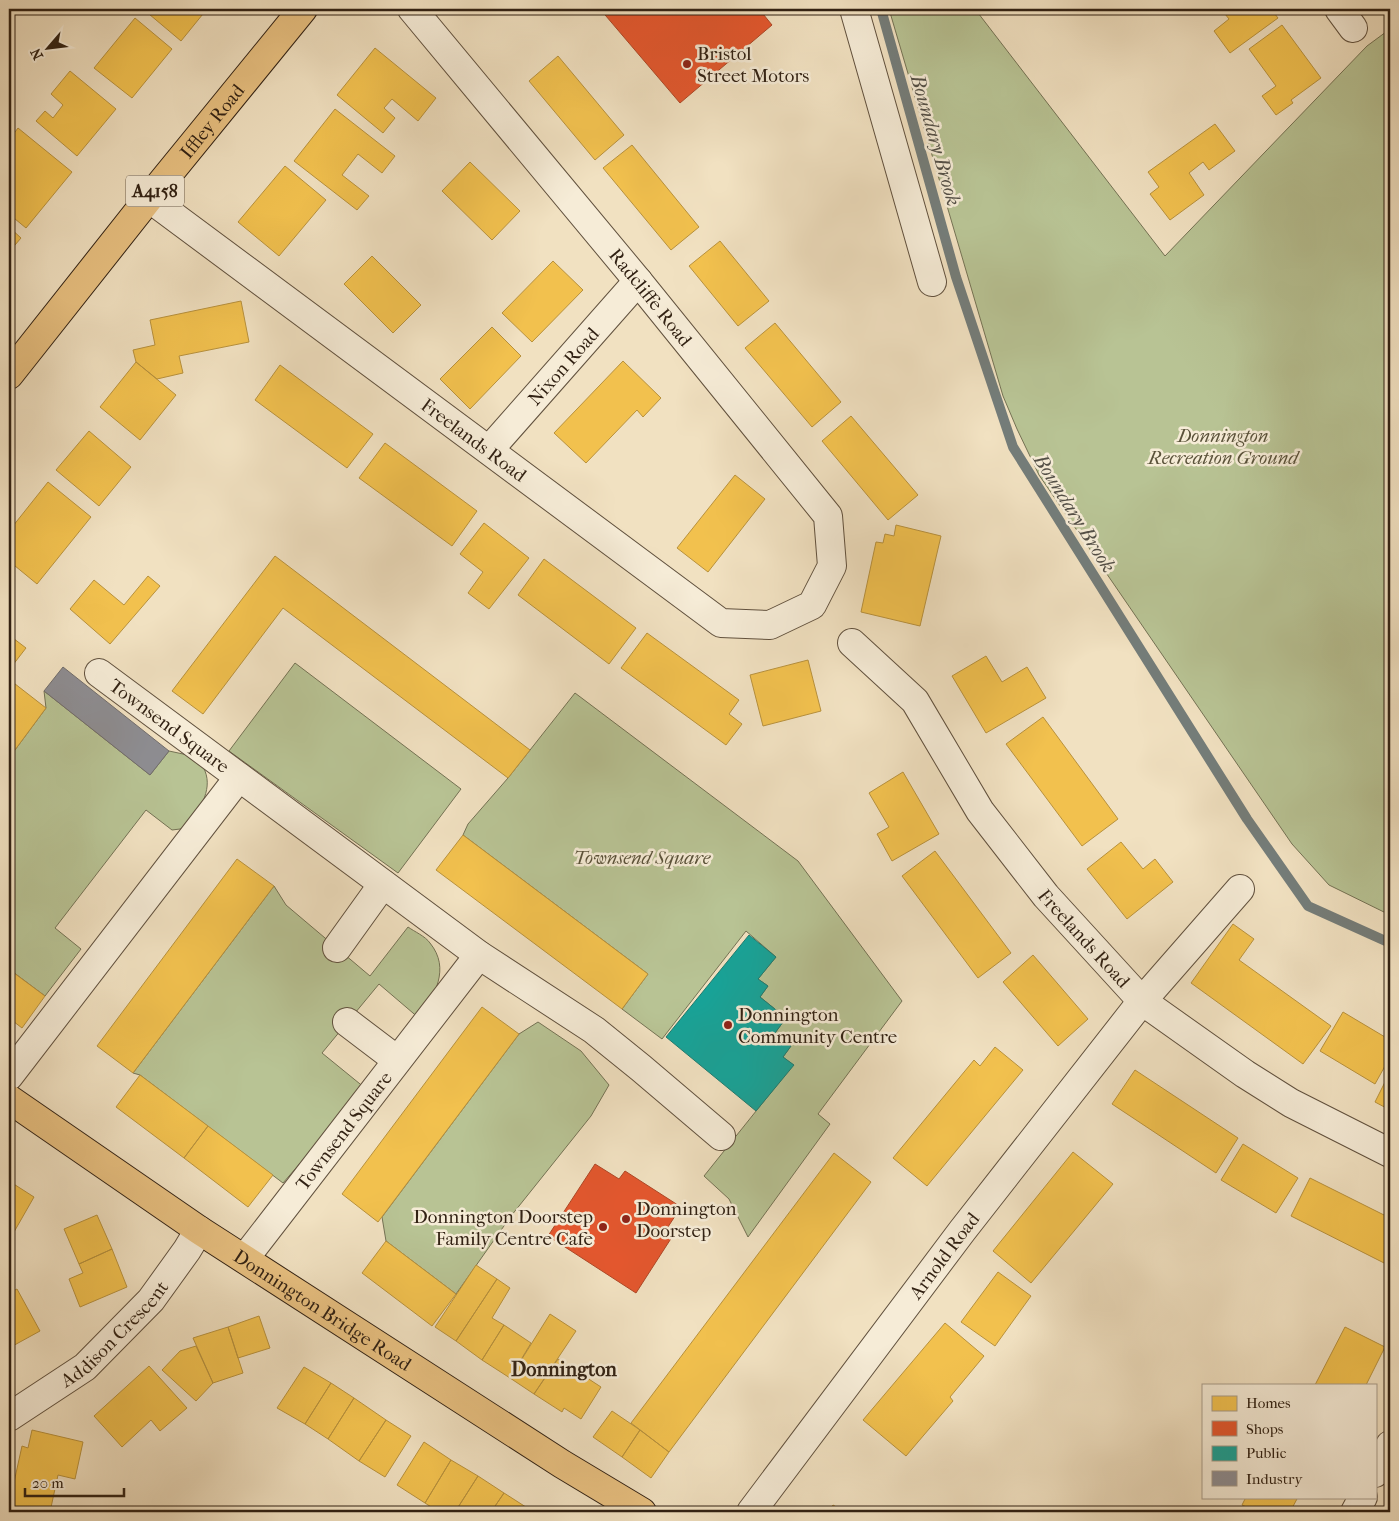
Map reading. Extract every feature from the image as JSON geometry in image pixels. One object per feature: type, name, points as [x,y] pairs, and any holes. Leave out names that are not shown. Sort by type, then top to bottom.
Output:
[{"type":"main road","name":"Iffley Road","points":[[9,375],[302,9]]},
{"type":"main road","name":"Donnington Bridge Road","points":[[9,1099],[199,1230],[556,1460],[642,1512]]},
{"type":"street","name":"Radcliffe Road","points":[[412,9],[638,281],[828,516],[832,566],[812,605]]},
{"type":"street","points":[[854,9],[932,282]]},
{"type":"street","name":"Freelands Road","points":[[149,198],[721,623],[770,625],[812,605]]},
{"type":"street","name":"Nixon Road","points":[[489,450],[638,281]]},
{"type":"street","name":"Freelands Road","points":[[852,643],[915,701],[980,811],[1046,896],[1142,1001],[1245,1074],[1283,1098],[1390,1153]]},
{"type":"street","name":"Townsend Square","points":[[99,673],[479,955],[594,1030],[721,1136]]},
{"type":"street","name":"Townsend Square","points":[[9,1076],[239,776]]},
{"type":"street","points":[[337,948],[383,884]]},
{"type":"street","name":"Arnold Road","points":[[751,1512],[962,1231],[1142,1001],[1240,888]]},
{"type":"street","name":"Townsend Square","points":[[245,1258],[479,955]]},
{"type":"street","points":[[347,1022],[397,1060]]},
{"type":"street","name":"Addison Crescent","points":[[9,1417],[85,1367],[151,1300],[199,1230]]},
{"type":"street","points":[[1376,1471],[1390,1444]]},
{"type":"street","points":[[1355,1512],[1362,1498]]},
{"type":"green space","name":"Donnington Recreation Ground","points":[[889,9],[975,9],[1165,256],[1367,46],[1390,29],[1390,915],[1329,885],[1292,844],[1039,475],[1003,396]]},
{"type":"green space","points":[[295,663],[461,789],[398,873],[229,751]]},
{"type":"green space","points":[[44,691],[150,775],[169,751],[197,757],[207,778],[206,793],[203,801],[188,828],[172,830],[146,810],[55,928],[81,949],[45,996],[9,969],[9,758],[46,708]]},
{"type":"green space","name":"Townsend Square","points":[[575,693],[798,861],[902,1001],[818,1114],[830,1124],[748,1237],[729,1199],[704,1176],[793,1065],[783,1057],[791,1046],[775,1033],[786,1018],[760,997],[768,986],[758,979],[776,957],[746,931],[662,1039],[622,1009],[648,974],[463,835],[468,824],[508,778]]},
{"type":"green space","points":[[274,886],[286,905],[370,976],[408,927],[423,936],[430,943],[436,953],[440,972],[435,991],[420,1019],[379,984],[322,1053],[365,1088],[283,1183],[140,1075],[133,1073]]},
{"type":"green space","points":[[538,1022],[581,1051],[609,1085],[591,1116],[511,1216],[456,1294],[386,1241],[382,1217],[519,1034]]},
{"type":"building: Homes","points":[[143,9],[207,9],[181,41]]},
{"type":"building: Homes","points":[[1221,9],[1271,9],[1278,18],[1230,53],[1214,31],[1229,19]]},
{"type":"building: Homes","points":[[135,18],[172,49],[132,98],[94,68]]},
{"type":"building: Homes","points":[[1282,25],[1321,78],[1291,100],[1293,103],[1276,115],[1262,96],[1276,86],[1249,49]]},
{"type":"building: Homes","points":[[375,48],[436,98],[418,121],[392,99],[384,108],[395,118],[383,133],[337,95]]},
{"type":"building: Homes","points":[[558,56],[624,135],[595,160],[529,81]]},
{"type":"building: Homes","points":[[70,71],[116,109],[77,156],[36,121],[45,111],[53,118],[63,105],[51,94]]},
{"type":"building: Homes","points":[[335,109],[395,156],[382,173],[358,154],[342,175],[369,196],[357,210],[294,161]]},
{"type":"building: Homes","points":[[1215,124],[1235,151],[1209,170],[1203,162],[1189,173],[1204,195],[1170,220],[1150,194],[1159,187],[1148,172]]},
{"type":"building: Homes","points":[[18,128],[72,172],[26,228],[9,214],[9,140]]},
{"type":"building: Homes","points":[[632,145],[699,227],[671,250],[603,168]]},
{"type":"building: Homes","points":[[470,162],[520,211],[492,240],[442,191]]},
{"type":"building: Homes","points":[[285,166],[326,200],[279,256],[238,222]]},
{"type":"building: Homes","points":[[9,227],[21,238],[9,252]]},
{"type":"building: Homes","points":[[720,241],[769,301],[738,326],[689,266]]},
{"type":"building: Homes","points":[[372,256],[421,305],[393,333],[344,284]]},
{"type":"building: Homes","points":[[553,261],[583,290],[532,342],[502,313]]},
{"type":"building: Homes","points":[[241,301],[249,342],[179,356],[183,373],[157,379],[136,362],[133,350],[155,345],[150,320]]},
{"type":"building: Homes","points":[[775,323],[841,402],[812,427],[745,348]]},
{"type":"building: Homes","points":[[492,327],[521,356],[470,409],[440,379]]},
{"type":"building: Homes","points":[[623,361],[661,398],[643,417],[637,410],[586,463],[554,433]]},
{"type":"building: Homes","points":[[136,362],[176,395],[140,440],[100,407]]},
{"type":"building: Homes","points":[[280,365],[373,434],[347,468],[255,400]]},
{"type":"building: Homes","points":[[851,416],[918,495],[888,520],[822,441]]},
{"type":"building: Homes","points":[[89,431],[131,467],[99,506],[56,470]]},
{"type":"building: Homes","points":[[385,443],[477,511],[452,546],[359,478]]},
{"type":"building: Homes","points":[[735,475],[765,499],[708,572],[677,548]]},
{"type":"building: Homes","points":[[48,482],[91,517],[37,584],[9,561],[9,531]]},
{"type":"building: Homes","points":[[484,523],[529,558],[489,609],[468,593],[483,572],[460,554]]},
{"type":"building: Homes","points":[[896,525],[941,536],[920,626],[861,612],[876,542],[883,543],[885,534],[894,536]]},
{"type":"building: Homes","points":[[275,556],[530,750],[508,778],[283,608],[203,714],[172,691]]},
{"type":"building: Homes","points":[[544,559],[636,628],[609,664],[518,595]]},
{"type":"building: Homes","points":[[148,576],[160,586],[110,644],[70,609],[94,580],[124,605]]},
{"type":"building: Homes","points":[[647,633],[739,700],[729,714],[742,724],[726,745],[621,668]]},
{"type":"building: Homes","points":[[9,635],[26,648],[9,670]]},
{"type":"building: Homes","points":[[986,656],[1002,682],[1027,667],[1046,698],[986,733],[952,676]]},
{"type":"building: Homes","points":[[808,660],[821,711],[763,726],[750,675]]},
{"type":"building: Homes","points":[[10,680],[46,708],[9,758],[9,682]]},
{"type":"building: Homes","points":[[1043,717],[1118,819],[1082,846],[1006,744]]},
{"type":"building: Homes","points":[[903,772],[939,834],[892,861],[877,834],[889,827],[869,793]]},
{"type":"building: Homes","points":[[463,835],[648,974],[622,1009],[436,870]]},
{"type":"building: Homes","points":[[1121,842],[1143,869],[1155,859],[1173,882],[1127,919],[1087,869]]},
{"type":"building: Homes","points":[[935,851],[1011,953],[978,978],[902,876]]},
{"type":"building: Homes","points":[[237,859],[274,886],[133,1073],[97,1046]]},
{"type":"building: Homes","points":[[1233,924],[1254,939],[1239,960],[1331,1026],[1303,1064],[1191,983]]},
{"type":"building: Homes","points":[[1033,955],[1088,1019],[1058,1046],[1003,982]]},
{"type":"building: Homes","points":[[14,973],[45,996],[22,1028],[9,1018],[9,980]]},
{"type":"building: Homes","points":[[482,1007],[519,1034],[378,1222],[342,1194]]},
{"type":"building: Homes","points":[[1343,1012],[1390,1040],[1390,1057],[1375,1084],[1320,1051]]},
{"type":"building: Homes","points":[[995,1047],[1023,1070],[927,1186],[893,1158],[974,1060],[980,1066]]},
{"type":"building: Homes","points":[[1135,1070],[1238,1138],[1216,1173],[1112,1104]]},
{"type":"building: Homes","points":[[1390,1072],[1390,1110],[1375,1102]]},
{"type":"building: Homes","points":[[140,1075],[208,1126],[184,1158],[116,1107]]},
{"type":"building: Homes","points":[[208,1126],[273,1175],[248,1207],[184,1158]]},
{"type":"building: Homes","points":[[1243,1144],[1298,1178],[1276,1213],[1221,1180]]},
{"type":"building: Homes","points":[[1073,1152],[1113,1184],[1031,1283],[993,1251]]},
{"type":"building: Homes","points":[[834,1153],[871,1182],[669,1452],[631,1423]]},
{"type":"building: Homes","points":[[1310,1178],[1390,1218],[1390,1266],[1291,1216]]},
{"type":"building: Homes","points":[[9,1181],[34,1197],[14,1232],[9,1229]]},
{"type":"building: Homes","points":[[97,1215],[112,1249],[79,1264],[64,1229]]},
{"type":"building: Homes","points":[[386,1241],[456,1294],[432,1326],[362,1273]]},
{"type":"building: Homes","points":[[112,1249],[127,1287],[80,1307],[69,1279],[83,1273],[79,1264]]},
{"type":"building: Homes","points":[[476,1265],[497,1279],[456,1341],[435,1327]]},
{"type":"building: Homes","points":[[998,1272],[1031,1296],[995,1346],[961,1322]]},
{"type":"building: Homes","points":[[497,1279],[510,1288],[492,1318],[504,1325],[482,1360],[456,1341]]},
{"type":"building: Homes","points":[[17,1289],[40,1331],[9,1348],[9,1293]]},
{"type":"building: Homes","points":[[550,1314],[576,1331],[534,1394],[510,1378]]},
{"type":"building: Homes","points":[[259,1316],[270,1348],[238,1358],[228,1327]]},
{"type":"building: Homes","points":[[945,1323],[984,1356],[950,1397],[953,1401],[906,1456],[863,1420]]},
{"type":"building: Homes","points":[[504,1325],[531,1343],[510,1378],[482,1360]]},
{"type":"building: Homes","points":[[228,1327],[243,1373],[213,1383],[193,1338]]},
{"type":"building: Homes","points":[[1345,1327],[1385,1347],[1366,1384],[1316,1384]]},
{"type":"building: Homes","points":[[196,1346],[213,1383],[196,1401],[162,1370],[180,1351]]},
{"type":"building: Homes","points":[[558,1359],[601,1387],[581,1419],[564,1408],[562,1412],[534,1394]]},
{"type":"building: Homes","points":[[149,1366],[187,1408],[160,1431],[151,1420],[122,1447],[94,1416]]},
{"type":"building: Homes","points":[[304,1367],[331,1383],[305,1424],[277,1408]]},
{"type":"building: Homes","points":[[331,1383],[354,1398],[328,1439],[305,1424]]},
{"type":"building: Homes","points":[[354,1398],[386,1420],[359,1461],[328,1439]]},
{"type":"building: Homes","points":[[612,1411],[640,1430],[622,1457],[593,1437]]},
{"type":"building: Homes","points":[[386,1420],[411,1436],[385,1477],[359,1461]]},
{"type":"building: Homes","points":[[32,1430],[83,1442],[75,1479],[58,1475],[50,1512],[9,1512],[22,1446],[28,1448]]},
{"type":"building: Homes","points":[[640,1430],[669,1452],[651,1478],[622,1457]]},
{"type":"building: Homes","points":[[424,1442],[451,1460],[425,1503],[397,1485]]},
{"type":"building: Homes","points":[[451,1460],[478,1476],[455,1512],[439,1512],[425,1503]]},
{"type":"building: Homes","points":[[478,1476],[504,1493],[491,1512],[455,1512]]},
{"type":"building: Homes","points":[[504,1493],[529,1509],[527,1512],[491,1512]]},
{"type":"building: Homes","points":[[1246,1498],[1297,1498],[1290,1512],[1257,1512],[1242,1505]]},
{"type":"building: Homes","points":[[833,1505],[845,1512],[828,1512]]},
{"type":"building: Shops","name":"Bristol Street Motors","points":[[600,9],[759,9],[772,25],[680,103]]},
{"type":"building: Shops","points":[[595,1164],[619,1179],[625,1171],[681,1207],[664,1233],[672,1237],[636,1293],[548,1236]]},
{"type":"building: Public","name":"Donnington Community Centre","points":[[749,935],[776,957],[758,979],[768,986],[760,997],[786,1018],[775,1033],[791,1046],[783,1057],[794,1065],[756,1111],[666,1037]]},
{"type":"building: Industry","points":[[63,667],[169,751],[150,775],[44,691]]},
{"type":"waterway","name":"Boundary Brook","points":[[881,9],[956,277],[1013,447],[1247,819],[1308,906],[1390,943]]},
{"type":"place","name":"Bristol Street Motors","points":[[687,64]]},
{"type":"place","name":"Donnington Community Centre","points":[[728,1025]]},
{"type":"place","name":"Donnington Doorstep","points":[[626,1219]]},
{"type":"place","name":"Donnington Doorstep Family Centre Cafe","points":[[603,1227]]},
{"type":"district","name":"Donnington","points":[[564,1369]]}]
